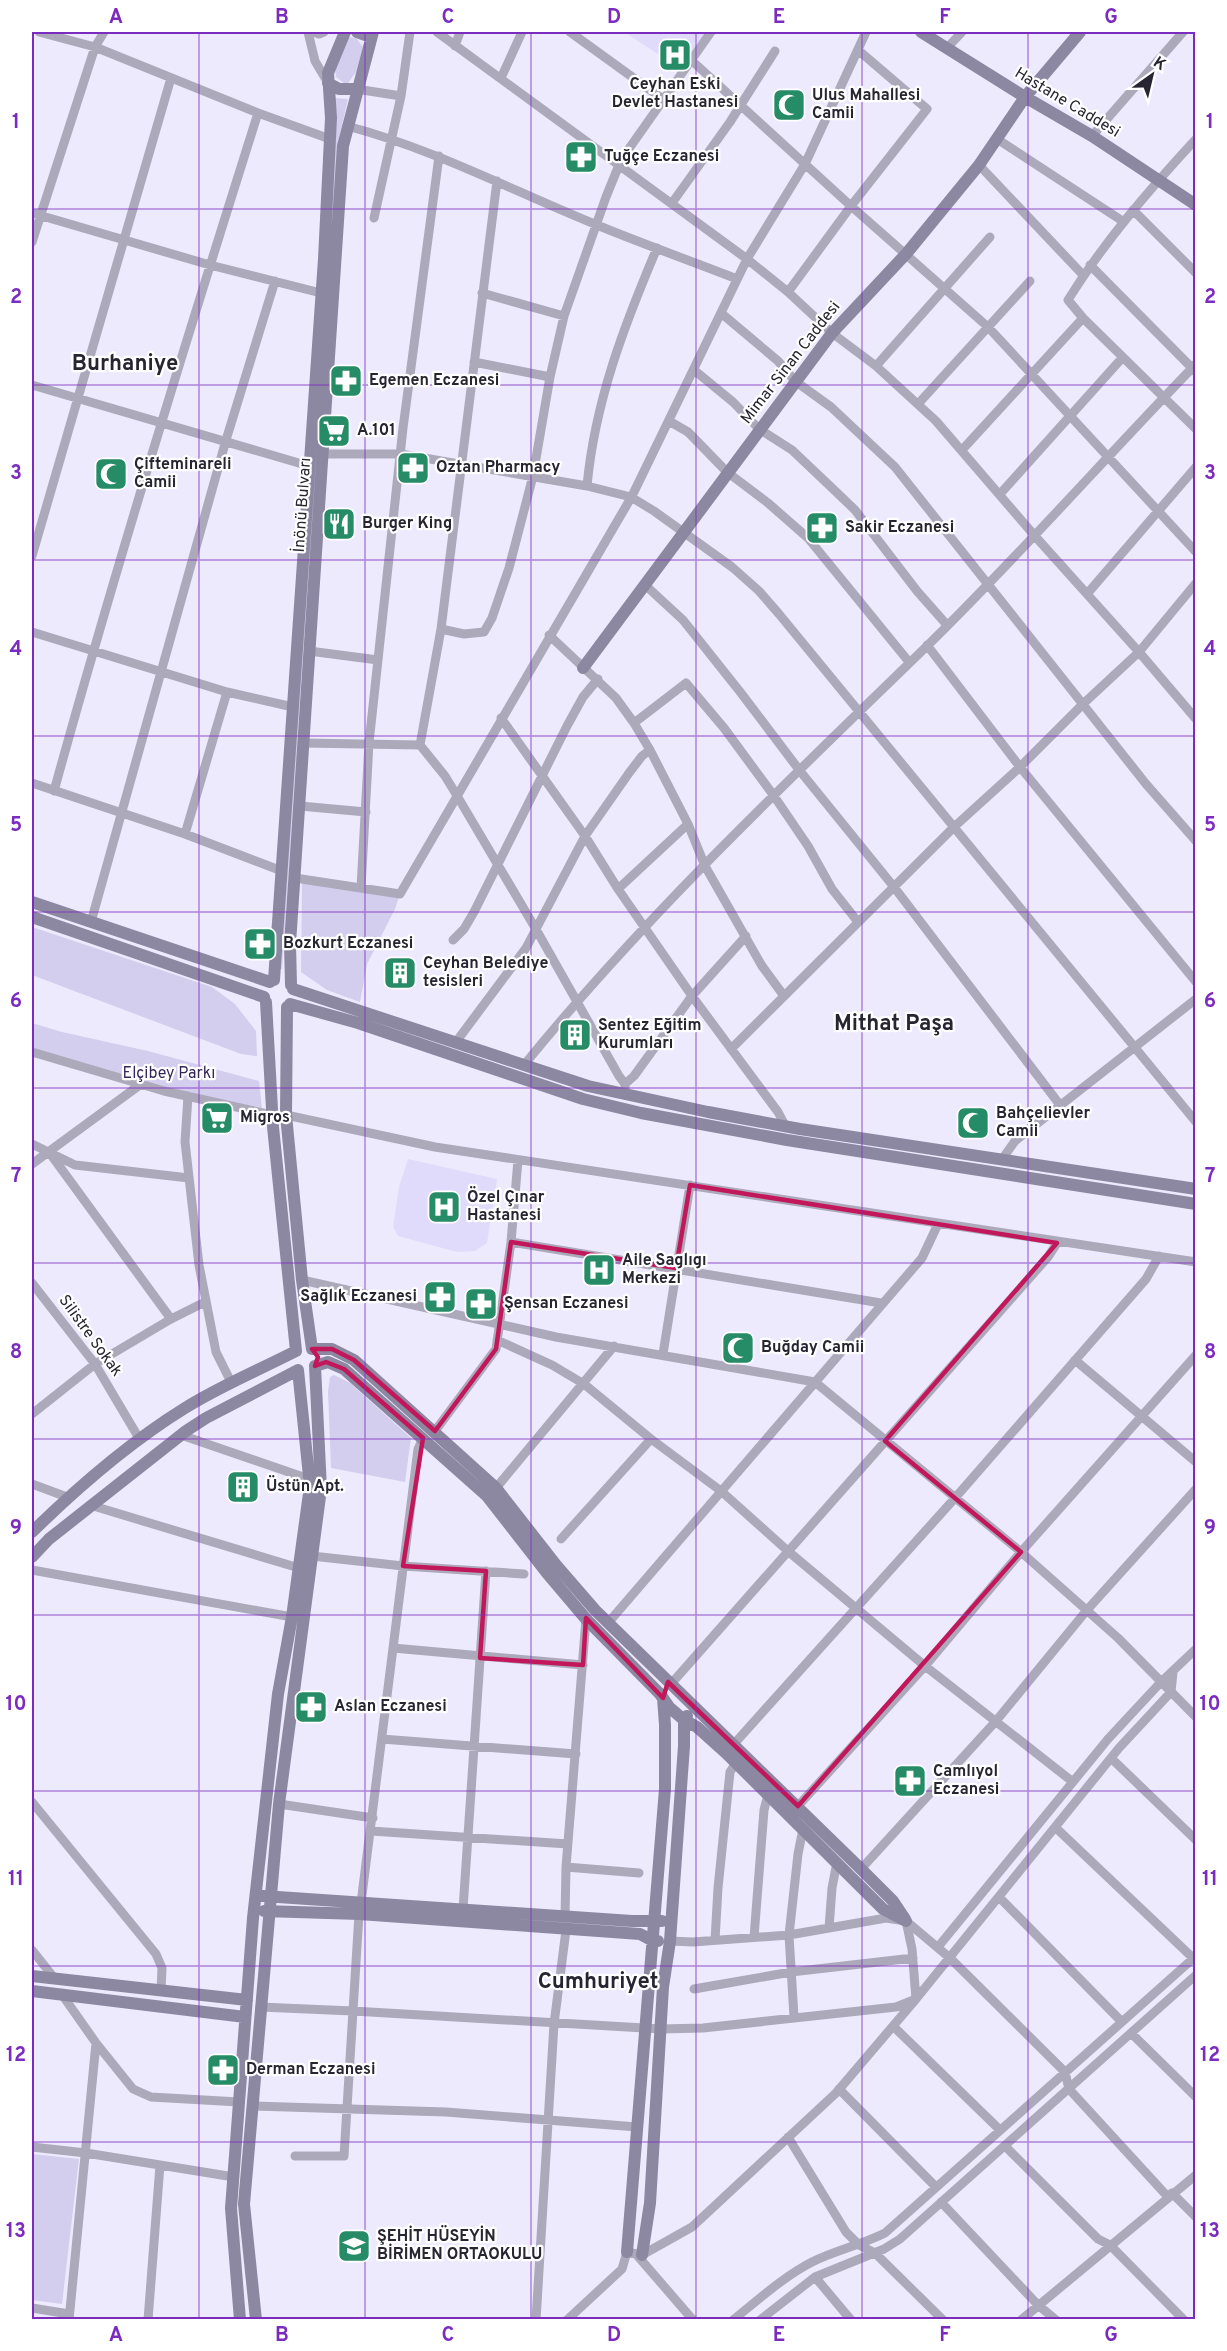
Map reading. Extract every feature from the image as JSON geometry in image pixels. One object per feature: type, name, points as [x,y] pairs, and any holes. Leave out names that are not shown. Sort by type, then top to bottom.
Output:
[{"type":"street","points":[[39,32],[95,47],[258,113],[330,139]]},
{"type":"street","points":[[32,242],[36,214],[95,47],[104,32]]},
{"type":"street","points":[[308,32],[315,61],[328,83],[339,89],[356,89],[401,96]]},
{"type":"street","points":[[313,32],[319,34],[324,32]]},
{"type":"street","name":"İnönü Bulvarı","points":[[272,981],[282,871],[321,293],[331,118],[328,83],[331,65],[345,32]]},
{"type":"street","points":[[357,32],[372,34]]},
{"type":"street","points":[[374,218],[401,96],[410,32]]},
{"type":"street","points":[[437,32],[747,259],[788,292],[832,333],[876,366],[918,404],[962,450],[1034,535],[1140,652],[1192,715]]},
{"type":"street","points":[[454,46],[459,32]]},
{"type":"street","points":[[501,78],[522,32]]},
{"type":"street","points":[[570,32],[664,100]]},
{"type":"street","points":[[441,629],[464,634],[484,632],[492,618],[509,568],[533,476],[550,377],[564,316],[596,225],[619,165],[711,32]]},
{"type":"street","points":[[295,878],[400,894],[456,794],[631,497],[747,259],[805,164],[866,32]]},
{"type":"street","name":"Hastane Caddesi","points":[[921,32],[1024,97],[1092,136],[1196,205]]},
{"type":"street","points":[[947,48],[962,32]]},
{"type":"street","name":"Mimar Sinan Caddesi","points":[[583,668],[832,333],[906,254],[979,165],[1024,97],[1080,32]]},
{"type":"street","points":[[1092,136],[1183,32]]},
{"type":"street","name":"İnönü Bulvarı","points":[[292,987],[290,944],[343,146],[372,34]]},
{"type":"street","points":[[788,292],[850,206],[927,109],[858,50]]},
{"type":"street","points":[[672,203],[698,170],[775,51]]},
{"type":"street","points":[[691,60],[850,206],[988,327],[1196,552]]},
{"type":"street","points":[[32,556],[171,78]]},
{"type":"street","points":[[54,791],[161,422],[258,113]]},
{"type":"street","points":[[347,126],[391,138],[439,156],[596,225],[737,279]]},
{"type":"street","points":[[997,139],[1124,222]]},
{"type":"street","points":[[1196,139],[1133,210],[1090,265],[1068,300],[1083,318],[1196,429]]},
{"type":"street","points":[[361,888],[369,743],[401,454],[439,156]]},
{"type":"street","points":[[979,165],[1083,275]]},
{"type":"street","points":[[497,181],[441,629],[420,745],[456,794],[537,931],[625,1089]]},
{"type":"street","points":[[1133,210],[1196,273]]},
{"type":"street","points":[[36,214],[210,265],[321,293]]},
{"type":"street","points":[[876,366],[990,237]]},
{"type":"street","points":[[587,486],[591,448],[616,350],[657,248]]},
{"type":"street","points":[[524,1065],[576,1001],[644,927],[987,585],[1108,455],[1194,368],[1090,265]]},
{"type":"street","points":[[91,922],[226,440],[275,281]]},
{"type":"street","points":[[918,404],[1030,281]]},
{"type":"street","points":[[482,293],[564,316]]},
{"type":"street","points":[[721,313],[778,361],[795,381],[831,407],[895,467],[1146,784],[1196,841]]},
{"type":"street","points":[[962,450],[1083,318]]},
{"type":"street","points":[[1000,494],[1123,357]]},
{"type":"street","points":[[474,362],[550,377]]},
{"type":"street","points":[[694,370],[733,402],[759,429],[792,450],[855,510],[917,591],[947,625]]},
{"type":"street","points":[[32,385],[309,466]]},
{"type":"street","points":[[669,421],[688,432],[727,472],[768,503],[808,538],[909,662]]},
{"type":"street","points":[[323,454],[401,454],[587,486],[631,497],[732,567],[759,591],[1196,1122]]},
{"type":"street","points":[[1087,594],[1196,467]]},
{"type":"street","points":[[731,1049],[954,827],[1140,652],[1196,583]]},
{"type":"street","points":[[644,584],[683,620],[747,700],[800,771],[894,887],[1060,1105]]},
{"type":"street","points":[[32,632],[227,692],[293,708]]},
{"type":"street","points":[[549,635],[583,668],[598,679],[616,698],[634,723],[688,824],[705,866],[762,966],[784,996]]},
{"type":"street","points":[[927,645],[1020,767],[1196,982]]},
{"type":"street","points":[[309,651],[378,660]]},
{"type":"street","points":[[453,940],[464,929],[474,912],[583,697],[598,679]]},
{"type":"street","points":[[634,723],[686,683],[724,728],[774,796],[808,846],[832,889],[858,922]]},
{"type":"street","points":[[185,834],[227,692]]},
{"type":"street","points":[[1192,715],[1196,703]]},
{"type":"street","points":[[501,718],[585,836],[618,889],[692,996],[786,1126]]},
{"type":"street","points":[[304,743],[420,745]]},
{"type":"street","points":[[456,1042],[537,931],[585,836],[629,773],[642,756],[650,750]]},
{"type":"street","points":[[32,783],[185,834],[282,871]]},
{"type":"street","points":[[300,806],[366,812]]},
{"type":"street","points":[[618,889],[688,824]]},
{"type":"street","points":[[32,902],[223,968],[272,981],[283,980],[292,987],[588,1086],[625,1089],[786,1126],[1196,1189]]},
{"type":"street","points":[[32,917],[265,1000],[273,1008],[288,1005],[358,1023],[583,1099],[640,1113],[787,1140],[1196,1204]]},
{"type":"street","points":[[625,1089],[692,996],[746,936]]},
{"type":"street","points":[[240,2319],[231,2208],[245,2017],[254,1910],[278,1694],[309,1498],[298,1370],[293,1363],[296,1351],[272,1115],[265,989],[272,981]]},
{"type":"street","points":[[256,2319],[244,2204],[279,1804],[321,1489],[315,1366],[317,1359],[312,1349],[302,1280],[286,1115],[288,1005],[294,997],[292,987]]},
{"type":"street","points":[[1003,1158],[1015,1141],[1196,999]]},
{"type":"street","points":[[32,1052],[141,1084],[272,1115]]},
{"type":"street","points":[[32,1164],[141,1084]]},
{"type":"street","points":[[188,1096],[185,1142],[205,1302],[216,1352],[231,1382]]},
{"type":"street","points":[[286,1115],[435,1147],[1057,1243],[1112,1248],[1196,1262]]},
{"type":"street","points":[[32,1144],[75,1166],[189,1179]]},
{"type":"street","points":[[49,1152],[171,1319]]},
{"type":"street","points":[[435,1431],[496,1349],[511,1242],[518,1160]]},
{"type":"street","points":[[663,1354],[690,1185]]},
{"type":"street","points":[[608,1623],[922,1258],[938,1224]]},
{"type":"street","points":[[511,1242],[881,1303]]},
{"type":"street","points":[[693,2319],[635,2254],[637,2127],[665,1789],[666,1725],[663,1698],[666,1689],[1048,1257],[1057,1243]]},
{"type":"street","points":[[734,1744],[857,1609],[1146,1279],[1159,1256]]},
{"type":"street","points":[[302,1280],[500,1325],[815,1382],[1022,1552],[1087,1610],[1196,1717]]},
{"type":"street","name":"Silistre Sokak","points":[[32,1283],[95,1364],[140,1440]]},
{"type":"street","points":[[32,1414],[95,1364],[171,1319],[205,1302]]},
{"type":"street","points":[[497,1340],[552,1365],[584,1384],[721,1491],[789,1552],[925,1666],[1073,1782]]},
{"type":"street","points":[[496,1488],[614,1346]]},
{"type":"street","points":[[32,1532],[67,1497],[140,1440],[185,1408],[231,1382],[305,1347],[332,1349],[354,1360],[496,1488],[556,1565],[608,1623],[798,1806],[892,1901],[906,1921],[913,1958],[916,1999]]},
{"type":"street","points":[[798,1806],[925,1666],[1196,1355]]},
{"type":"street","points":[[1075,1359],[1196,1462]]},
{"type":"street","points":[[32,1557],[49,1539],[90,1505],[206,1418],[298,1370],[309,1371],[315,1366],[328,1362],[344,1369],[487,1496],[546,1573],[586,1619],[684,1720],[697,1727],[736,1763],[883,1909],[906,1921],[950,1958],[1065,2072],[1069,2089],[1170,2195],[1196,2217]]},
{"type":"street","points":[[181,1435],[309,1479]]},
{"type":"street","points":[[295,2156],[344,2156],[360,1908],[418,1449],[423,1438]]},
{"type":"street","points":[[561,1539],[651,1438]]},
{"type":"street","points":[[32,1484],[67,1497]]},
{"type":"street","points":[[861,1869],[996,1721],[1087,1610],[1196,1488]]},
{"type":"street","points":[[90,1505],[298,1568]]},
{"type":"street","points":[[312,1556],[403,1566],[524,1574]]},
{"type":"street","points":[[32,1570],[292,1617]]},
{"type":"street","points":[[463,1909],[486,1571]]},
{"type":"street","points":[[536,2319],[554,2024],[566,1923],[566,1867],[586,1619]]},
{"type":"street","points":[[393,1648],[480,1658],[583,1665]]},
{"type":"street","points":[[938,1947],[1108,1739],[1161,1682],[1196,1649]]},
{"type":"street","points":[[567,2319],[635,2254],[692,2227],[839,2089],[950,1958],[1111,1758],[1171,1692],[1173,1672]]},
{"type":"street","points":[[635,2254],[650,2204],[663,1987],[670,1941],[684,1720],[690,1702]]},
{"type":"street","points":[[382,1739],[576,1754]]},
{"type":"street","points":[[1111,1758],[1196,1840]]},
{"type":"street","points":[[715,1941],[730,1772],[736,1763]]},
{"type":"street","points":[[754,1937],[764,1809],[768,1795]]},
{"type":"street","points":[[32,1802],[156,1954],[162,1968],[161,1991]]},
{"type":"street","points":[[279,1804],[373,1818]]},
{"type":"street","points":[[733,2319],[793,2273],[810,2263],[830,2253],[859,2245],[885,2232],[1194,1957],[1055,1827]]},
{"type":"street","points":[[794,2017],[789,1935],[803,1829]]},
{"type":"street","points":[[371,1831],[568,1844]]},
{"type":"street","points":[[829,1928],[832,1888],[837,1862]]},
{"type":"street","points":[[566,1867],[639,1872]]},
{"type":"street","points":[[256,1895],[360,1908],[566,1923],[654,1920],[671,1922]]},
{"type":"street","points":[[999,1897],[1122,2022]]},
{"type":"street","points":[[254,1910],[270,1912],[360,1908],[463,1909],[640,1934],[653,1941],[715,1941],[789,1935],[886,1918],[906,1921]]},
{"type":"street","points":[[32,1950],[56,1979]]},
{"type":"street","points":[[694,1989],[791,1972],[913,1958]]},
{"type":"street","points":[[760,2319],[815,2277],[875,2253],[900,2239],[1196,1975]]},
{"type":"street","points":[[32,1976],[247,2000]]},
{"type":"street","points":[[32,1998],[32,1991],[245,2017]]},
{"type":"street","points":[[63,1996],[96,2043],[133,2089],[141,2094],[151,2097],[239,2102]]},
{"type":"street","points":[[260,2007],[661,2030],[703,2028],[896,2007],[916,1999]]},
{"type":"street","points":[[893,2026],[1000,2130]]},
{"type":"street","points":[[1131,2033],[1196,2097]]},
{"type":"street","points":[[32,2308],[69,2317],[96,2043]]},
{"type":"street","points":[[839,2089],[936,2187]]},
{"type":"street","points":[[253,2106],[446,2112],[637,2127]]},
{"type":"street","points":[[788,2137],[846,2232],[859,2245],[875,2253],[943,2319]]},
{"type":"street","points":[[1005,2146],[1184,2319]]},
{"type":"street","points":[[32,2147],[86,2153],[234,2177]]},
{"type":"street","points":[[148,2319],[160,2165]]},
{"type":"street","points":[[1021,2319],[1196,2175]]},
{"type":"street","points":[[941,2202],[1038,2305],[1056,2319]]},
{"type":"street","points":[[815,2277],[851,2319]]},
{"type":"highlighted area","points":[[690,1185],[1057,1243],[885,1441],[1021,1552],[798,1806],[668,1682],[663,1698],[586,1618],[583,1665],[480,1658],[486,1571],[403,1566],[423,1438],[344,1369],[326,1362],[315,1366],[318,1357],[312,1349],[332,1349],[354,1360],[435,1431],[496,1349],[511,1242],[676,1268]]},
{"type":"shaded area","name":"Ceyhan Eski Devlet Hastanesi","points":[[624,32],[706,32],[681,69]]},
{"type":"shaded area","name":"Özel Çınar Hastanesi","points":[[408,1159],[497,1179],[487,1243],[475,1251],[457,1252],[398,1236],[393,1227],[399,1187]]},
{"type":"green space","points":[[348,37],[356,38],[363,47],[356,72],[348,83],[344,83],[336,77],[335,70]]},
{"type":"green space","points":[[335,98],[348,99],[338,142],[282,969],[280,969]]},
{"type":"green space","points":[[326,883],[400,894],[395,909],[367,964],[360,1002],[327,990],[301,972],[302,884]]},
{"type":"green space","points":[[32,927],[212,987],[235,1004],[256,1031],[257,1056],[241,1054],[32,975]]},
{"type":"green space","name":"Elçibey Parkı","points":[[32,1023],[259,1081],[262,1108],[258,1112],[32,1052]]},
{"type":"green space","points":[[334,1375],[350,1383],[411,1438],[405,1482],[331,1468],[328,1392],[330,1377]]},
{"type":"green space","points":[[32,2154],[79,2159],[62,2304],[32,2300]]},
{"type":"place","name":"Ceyhan Eski Devlet Hastanesi","points":[[675,55]]},
{"type":"place","name":"Ulus Mahallesi Camii","points":[[789,105]]},
{"type":"place","name":"Tuğçe Eczanesi","points":[[581,157]]},
{"type":"place","name":"Egemen Eczanesi","points":[[346,381]]},
{"type":"place","name":"A.101","points":[[334,431]]},
{"type":"place","name":"Oztan Pharmacy","points":[[413,468]]},
{"type":"place","name":"Çifteminareli Camii","points":[[111,474]]},
{"type":"place","name":"Burger King","points":[[339,524]]},
{"type":"place","name":"Sakir Eczanesi","points":[[822,528]]},
{"type":"place","name":"Bozkurt Eczanesi","points":[[260,944]]},
{"type":"place","name":"Ceyhan Belediye tesisleri","points":[[400,973]]},
{"type":"place","name":"Sentez Eğitim Kurumları","points":[[575,1035]]},
{"type":"place","name":"Migros","points":[[217,1118]]},
{"type":"place","name":"Bahçelievler Camii","points":[[973,1123]]},
{"type":"place","name":"Özel Çınar Hastanesi","points":[[444,1207]]},
{"type":"place","name":"Aile Saglıgı Merkezi","points":[[599,1270]]},
{"type":"place","name":"Sağlık Eczanesi","points":[[440,1297]]},
{"type":"place","name":"Şensan Eczanesi","points":[[481,1304]]},
{"type":"place","name":"Buğday Camii","points":[[738,1348]]},
{"type":"place","name":"Üstün Apt.","points":[[243,1487]]},
{"type":"place","name":"Aslan Eczanesi","points":[[311,1707]]},
{"type":"place","name":"Camlıyol Eczanesi","points":[[910,1781]]},
{"type":"place","name":"Derman Eczanesi","points":[[223,2070]]},
{"type":"place","name":"ŞEHİT HÜSEYİN BİRİMEN ORTAOKULU","points":[[354,2246]]},
{"type":"district","name":"Burhaniye","points":[[125,364]]},
{"type":"district","name":"Mithat Paşa","points":[[894,1024]]},
{"type":"district","name":"Cumhuriyet","points":[[598,1982]]}]
